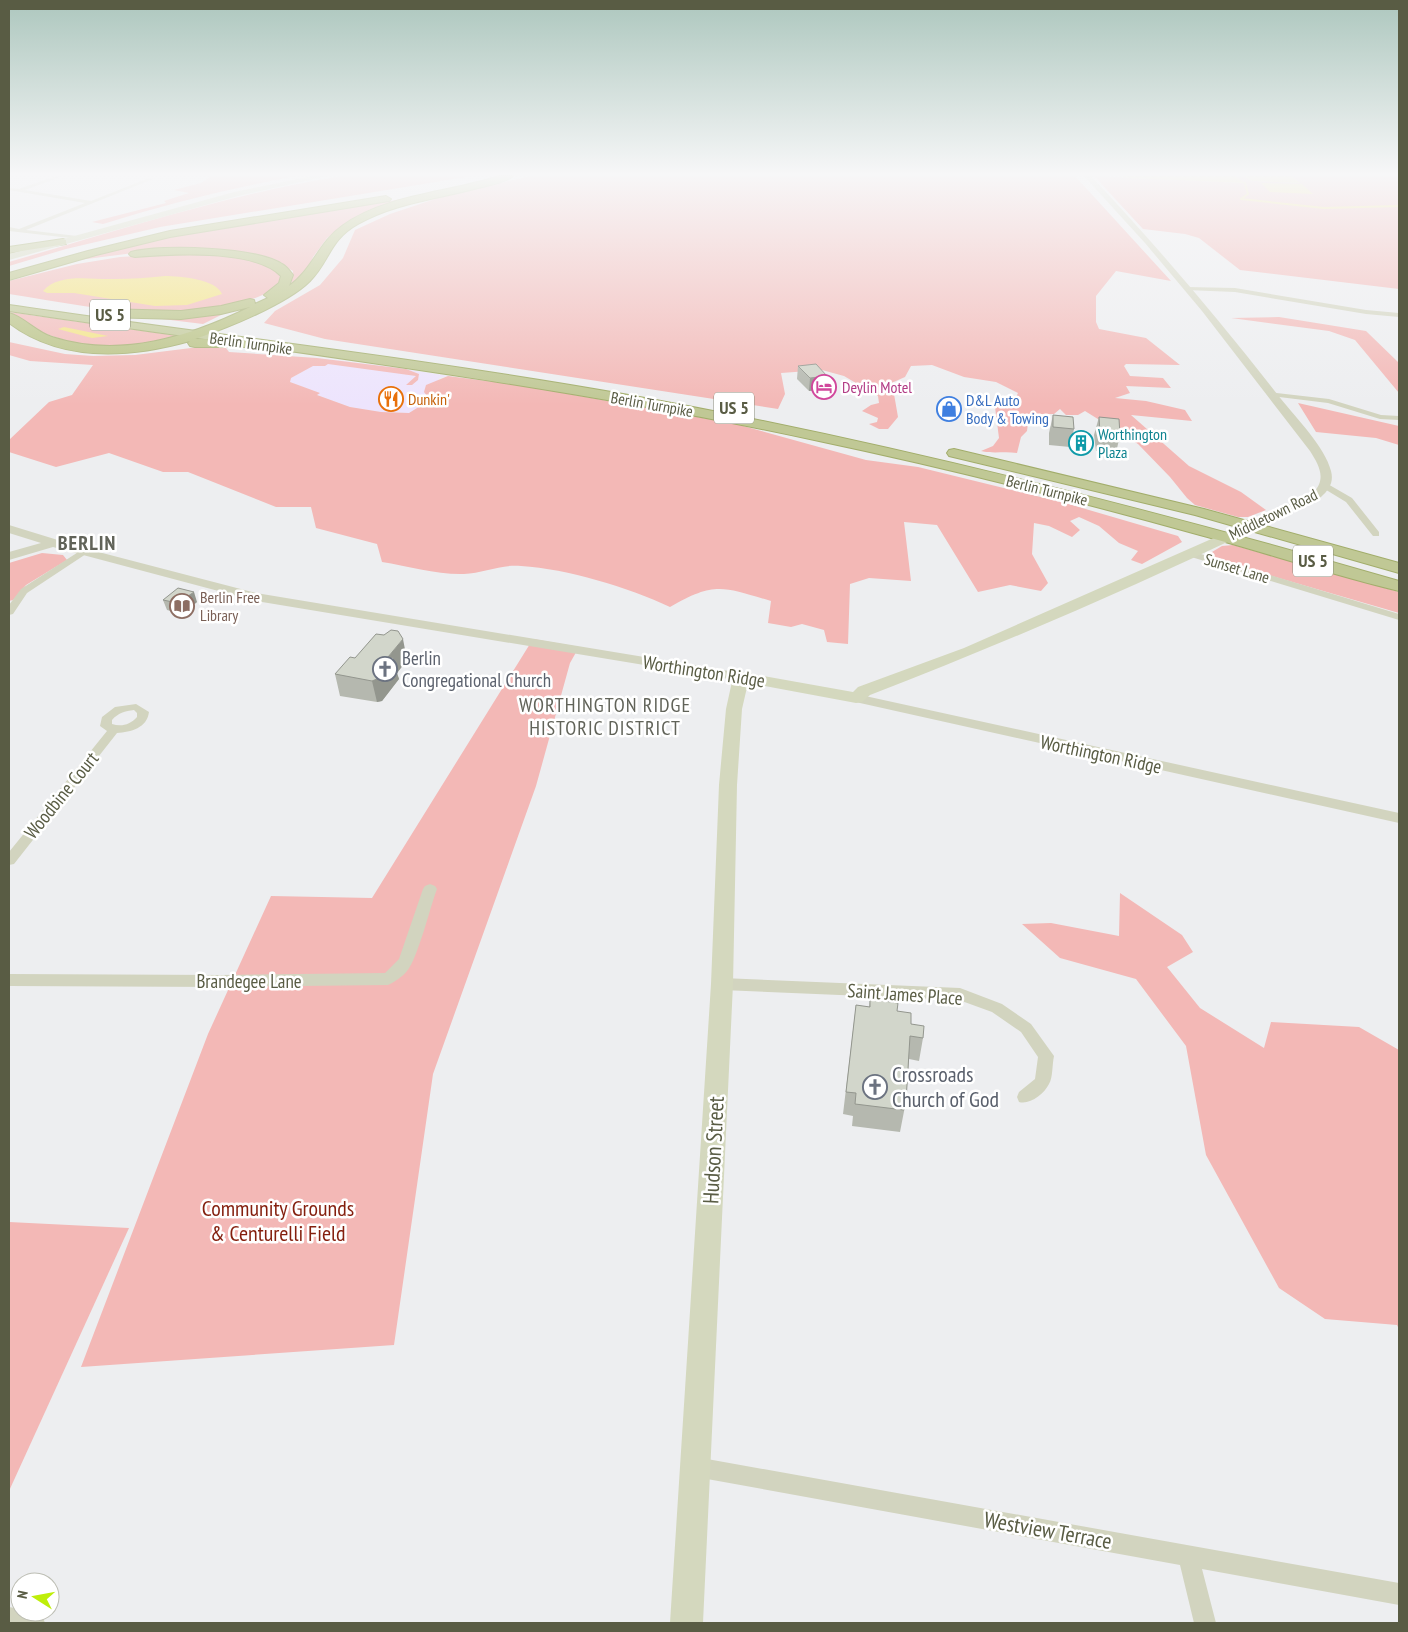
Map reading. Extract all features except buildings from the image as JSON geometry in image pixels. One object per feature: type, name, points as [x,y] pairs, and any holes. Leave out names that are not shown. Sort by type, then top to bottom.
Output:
[{"type":"highway","points":[[9,269],[68,252]]},
{"type":"highway","points":[[9,277],[91,252]]},
{"type":"highway","points":[[9,277],[120,255],[169,252]]},
{"type":"highway","points":[[180,252],[220,253],[262,260],[277,265],[285,271],[288,279],[284,285],[215,323],[211,329]]},
{"type":"highway","points":[[144,348],[174,343],[229,323],[301,283],[312,272],[324,252]]},
{"type":"highway","points":[[103,314],[152,316],[189,314],[230,308],[261,299]]},
{"type":"highway","name":"Berlin Turnpike","points":[[9,300],[626,389],[746,410],[884,438]]},
{"type":"highway","name":"Berlin Turnpike","points":[[9,308],[541,384],[744,421],[969,471],[1226,536],[1399,586]]},
{"type":"highway","points":[[9,317],[46,340],[82,348]]},
{"type":"highway","points":[[16,338],[58,347],[112,350],[161,348],[209,342],[259,344]]},
{"type":"highway","name":"Berlin Turnpike","points":[[938,449],[1047,474],[1250,526],[1399,568]]},
{"type":"main road","points":[[9,257],[26,252]]},
{"type":"main road","name":"Middletown Road","points":[[856,698],[864,691],[938,665],[1191,554],[1250,526]]},
{"type":"main road","name":"Worthington Ridge","points":[[741,677],[856,698]]},
{"type":"main road","name":"Hudson Street","points":[[686,1623],[722,984],[730,768],[734,709],[741,677]]},
{"type":"street","name":"Middletown Road","points":[[1158,252],[1221,328],[1321,460],[1328,475],[1326,486],[1311,498],[1250,526]]},
{"type":"street","points":[[1188,288],[1235,290],[1366,312],[1399,315]]},
{"type":"street","points":[[1271,394],[1329,401],[1380,417],[1399,418]]},
{"type":"street","points":[[1326,486],[1348,500],[1376,534]]},
{"type":"street","name":"Worthington Ridge","points":[[9,529],[83,552],[256,597],[741,677]]},
{"type":"street","points":[[9,556],[53,543]]},
{"type":"street","points":[[9,612],[24,591],[83,552]]},
{"type":"street","name":"Sunset Lane","points":[[1191,554],[1399,617]]},
{"type":"street","name":"Worthington Ridge","points":[[856,698],[1399,818]]},
{"type":"street","name":"Woodbine Court","points":[[9,861],[114,729]]},
{"type":"street","name":"Brandegee Lane","points":[[9,980],[388,980],[402,967],[406,959],[430,889]]},
{"type":"street","name":"Saint James Place","points":[[722,984],[960,994],[988,1004],[1026,1028],[1046,1056],[1042,1082],[1025,1097]]},
{"type":"street","name":"Westview Terrace","points":[[696,1467],[1399,1594]]},
{"type":"street","points":[[1188,1556],[1205,1623]]},
{"type":"street","points":[[9,1618],[34,1623]]},
{"type":"shaded area","points":[[165,276],[197,279],[213,285],[222,294],[187,305],[155,306],[74,293],[47,293],[43,291],[58,281],[67,279],[127,279]]},
{"type":"shaded area","points":[[64,327],[108,336],[92,338],[58,329]]},
{"type":"shaded area","points":[[317,358],[448,376],[439,378],[430,400],[409,413],[381,412],[350,407],[317,395],[319,393],[290,382],[291,378],[299,374]]},
{"type":"green space","points":[[43,252],[55,252],[9,266],[9,262]]},
{"type":"green space","points":[[107,252],[140,252],[71,261]]},
{"type":"green space","points":[[193,252],[317,252],[305,276],[291,284],[293,271],[279,263],[258,256]]},
{"type":"green space","points":[[346,252],[1145,252],[1171,281],[1116,271],[1096,296],[1096,322],[1099,329],[1146,338],[1180,365],[1126,364],[1124,366],[1130,376],[1163,378],[1171,388],[1126,386],[1130,393],[1115,398],[1146,401],[1185,410],[1192,421],[1131,415],[1189,466],[1241,492],[1266,510],[1248,517],[1238,517],[1195,505],[1138,444],[1085,411],[1078,415],[1066,415],[1060,409],[1054,414],[1042,414],[1035,424],[1028,423],[1027,431],[1021,437],[1017,453],[981,451],[993,446],[999,438],[995,407],[1013,403],[1018,393],[996,382],[964,377],[932,365],[911,366],[905,377],[889,384],[894,394],[898,417],[888,429],[879,429],[869,424],[877,422],[878,418],[862,411],[871,405],[879,403],[878,396],[844,376],[822,370],[781,373],[785,394],[778,409],[325,339],[264,323],[275,311],[320,285],[343,258]]},
{"type":"green space","points":[[1217,252],[1399,252],[1399,289],[1240,270]]},
{"type":"green space","points":[[187,253],[224,255],[251,260],[273,269],[282,277],[279,283],[270,291],[253,299],[183,312],[125,311],[96,308],[9,294],[9,281],[77,264],[120,257]]},
{"type":"green space","points":[[233,309],[203,324],[154,318]]},
{"type":"green space","points":[[9,312],[179,336],[169,342],[107,347],[73,343],[43,333]]},
{"type":"green space","points":[[1279,317],[1366,331],[1399,363],[1399,393],[1355,340],[1329,331],[1231,318]]},
{"type":"green space","points":[[9,342],[65,354],[93,356],[135,355],[199,347],[226,348],[229,352],[317,358],[406,369],[419,374],[418,380],[412,385],[406,385],[416,376],[328,364],[325,366],[313,366],[291,378],[290,382],[320,393],[317,395],[350,407],[381,412],[409,413],[430,400],[424,392],[426,385],[448,376],[525,386],[736,424],[866,460],[918,467],[1065,503],[1178,536],[1182,542],[1142,564],[1131,560],[1138,551],[1119,543],[1099,526],[1079,517],[1070,521],[1080,530],[1072,537],[1049,526],[1034,523],[1032,554],[1048,583],[1041,591],[1010,585],[978,592],[937,525],[904,522],[911,581],[869,578],[850,584],[848,644],[827,642],[824,630],[802,624],[791,627],[768,623],[771,601],[741,592],[719,589],[709,590],[698,593],[670,607],[597,580],[539,568],[507,566],[464,574],[423,570],[382,562],[377,544],[316,528],[311,507],[276,507],[188,472],[163,472],[109,453],[56,467],[9,452],[9,440],[49,402],[72,395],[93,365],[30,361],[9,355]]},
{"type":"green space","points":[[1298,403],[1399,426],[1399,445],[1376,438],[1316,432]]},
{"type":"green space","points":[[1233,545],[1399,592],[1399,613],[1224,562],[1214,557],[1212,552],[1222,546]]},
{"type":"green space","points":[[42,553],[63,555],[67,560],[26,585],[13,600],[9,601],[9,563]]},
{"type":"green space","name":"Community Grounds & Centurelli Field","points":[[533,639],[579,647],[570,663],[536,786],[433,1074],[394,1345],[81,1367],[208,1034],[271,896],[372,898]]},
{"type":"green space","points":[[1120,893],[1182,935],[1193,952],[1167,967],[1200,1008],[1264,1048],[1271,1022],[1359,1027],[1399,1050],[1399,1329],[1397,1325],[1325,1319],[1279,1288],[1206,1155],[1186,1046],[1136,979],[1060,958],[1022,924],[1051,923],[1119,936]]},
{"type":"green space","points":[[9,1222],[129,1228],[9,1491]]},
{"type":"place","name":"Deylin Motel","points":[[824,387]]},
{"type":"place","name":"Dunkin'","points":[[391,399]]},
{"type":"place","name":"D&L Auto Body & Towing","points":[[949,409]]},
{"type":"place","name":"Worthington Plaza","points":[[1081,443]]},
{"type":"place","name":"Berlin Free Library","points":[[182,606]]},
{"type":"place","name":"Berlin Congregational Church","points":[[385,669]]},
{"type":"place","name":"Crossroads Church of God","points":[[875,1087]]},
{"type":"district","name":"BERLIN","points":[[87,543]]},
{"type":"district","name":"WORTHINGTON RIDGE HISTORIC DISTRICT","points":[[605,716]]}]
